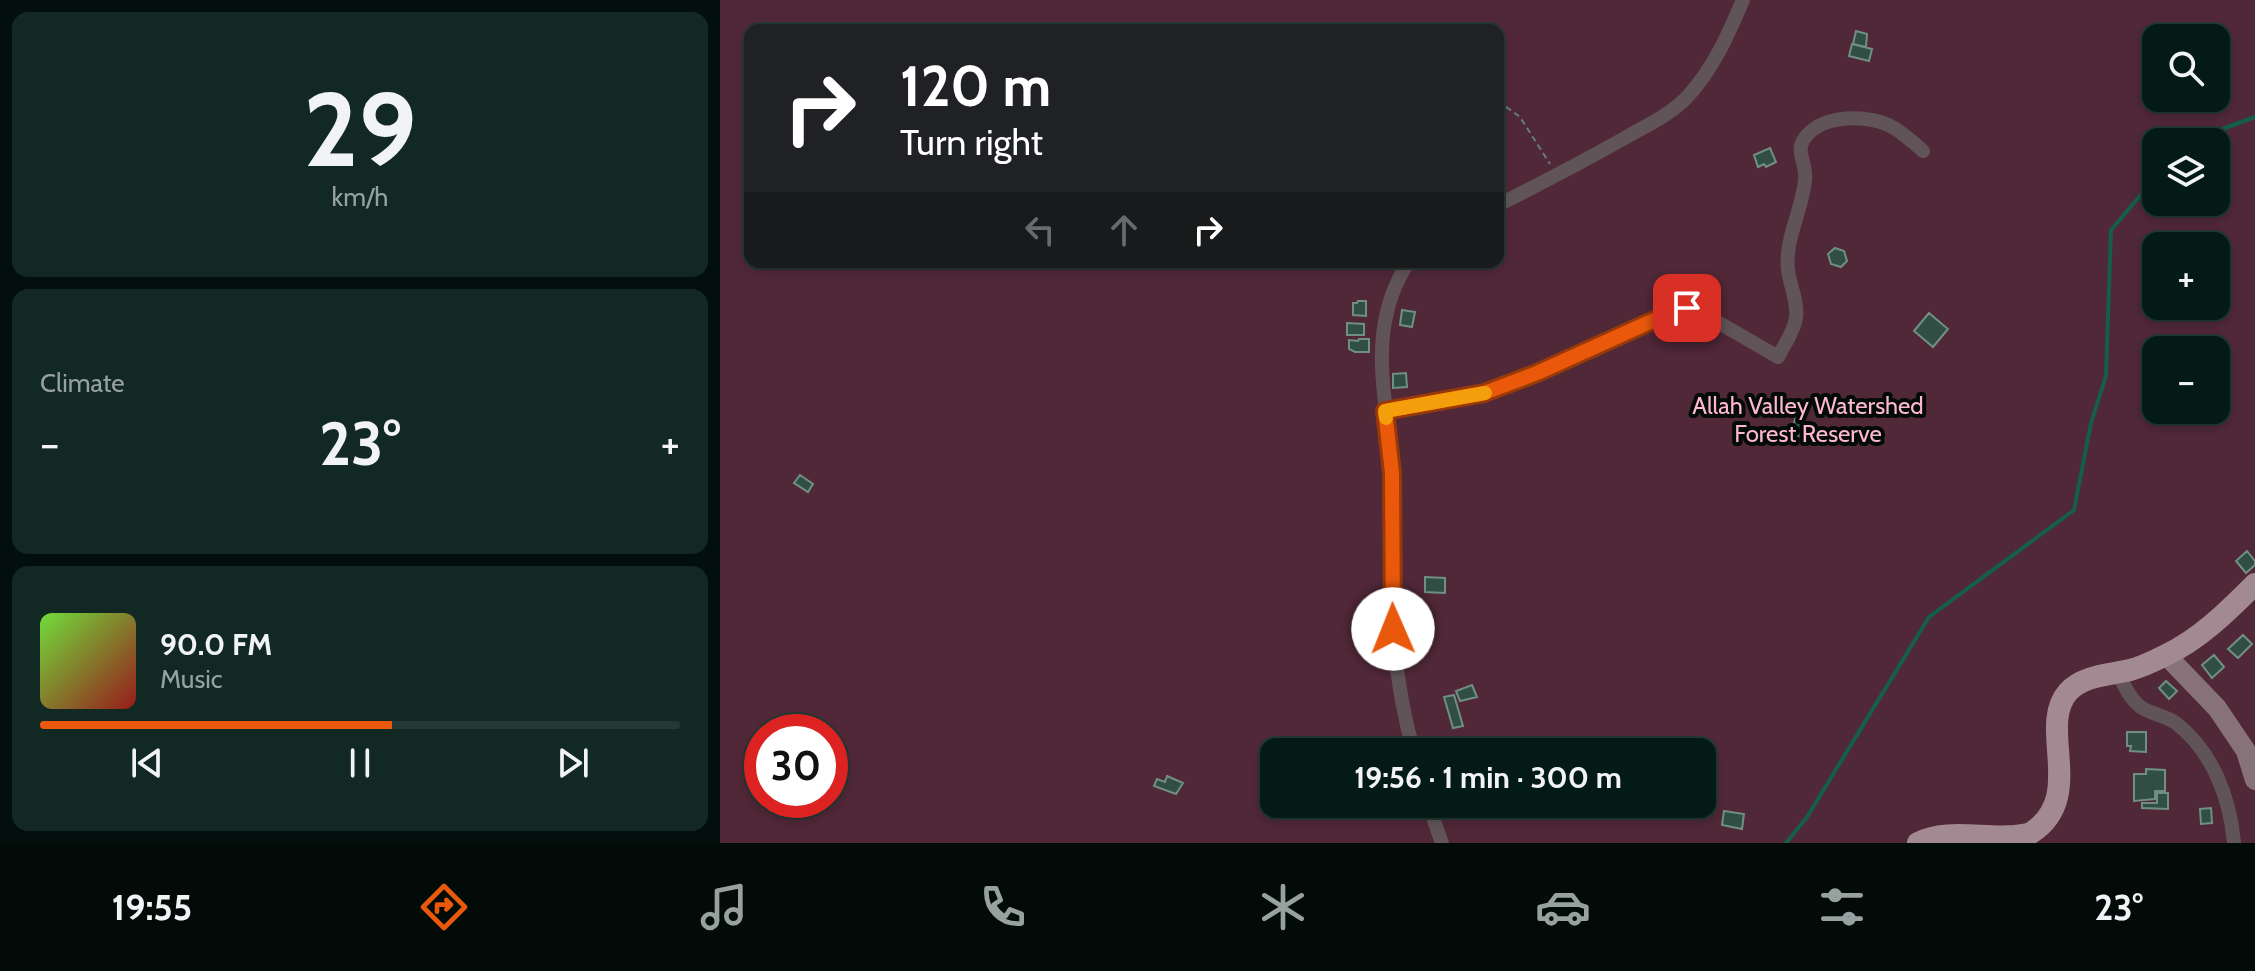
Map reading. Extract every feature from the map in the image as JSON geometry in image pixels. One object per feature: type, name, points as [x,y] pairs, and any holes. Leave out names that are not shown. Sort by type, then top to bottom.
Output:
[{"type":"main road","points":[[1918,843],[1935,838],[1997,843],[2019,839],[2040,826],[2053,809],[2059,787],[2058,734],[2061,703],[2066,693],[2086,680],[2133,669],[2166,655],[2229,610],[2255,584]]},
{"type":"street","points":[[1504,202],[1664,116],[1686,98],[1722,50],[1743,0]]},
{"type":"street","points":[[1385,411],[1484,393],[1687,308],[1695,309],[1778,357],[1796,318],[1795,296],[1788,270],[1788,244],[1806,175],[1800,151],[1803,139],[1834,119],[1861,118],[1893,126],[1923,151]]},
{"type":"street","points":[[1405,268],[1392,291],[1383,335],[1383,387],[1392,473],[1393,629],[1404,717],[1410,738]]},
{"type":"street","points":[[2166,655],[2217,708],[2246,751],[2255,780]]},
{"type":"street","points":[[2117,673],[2141,707],[2173,721],[2209,760],[2230,812],[2234,843]]},
{"type":"street","points":[[1433,818],[1442,843]]},
{"type":"path","points":[[1504,105],[1520,117],[1557,176]]},
{"type":"green space","name":"Allah Valley Watershed Forest Reserve","points":[[720,0],[2255,0],[2255,843],[720,843]]},
{"type":"building","points":[[1856,31],[1867,34],[1866,47],[1853,44]]},
{"type":"building","points":[[1852,44],[1872,49],[1869,61],[1849,56]]},
{"type":"building","points":[[1770,148],[1776,162],[1758,167],[1754,155]]},
{"type":"building","points":[[1835,248],[1844,251],[1847,261],[1841,267],[1831,264],[1828,254]]},
{"type":"building","points":[[1366,301],[1366,316],[1353,315],[1353,303]]},
{"type":"building","points":[[1402,310],[1415,312],[1412,327],[1400,325]]},
{"type":"building","points":[[1929,313],[1948,329],[1933,347],[1914,331]]},
{"type":"building","points":[[1347,323],[1364,324],[1364,335],[1347,335]]},
{"type":"building","points":[[1369,339],[1369,352],[1349,349],[1349,340]]},
{"type":"building","points":[[1406,373],[1407,387],[1393,388],[1393,374]]},
{"type":"building","points":[[1797,414],[1805,416],[1798,437],[1790,435]]},
{"type":"building","points":[[800,475],[813,484],[808,492],[794,483]]},
{"type":"building","points":[[2247,551],[2255,565],[2246,573],[2236,561]]},
{"type":"building","points":[[1425,577],[1445,578],[1445,593],[1425,592]]},
{"type":"building","points":[[2243,635],[2252,644],[2238,658],[2228,649]]},
{"type":"building","points":[[2214,655],[2224,667],[2212,678],[2202,665]]},
{"type":"building","points":[[2166,681],[2177,691],[2169,699],[2159,688]]},
{"type":"building","points":[[1472,685],[1477,697],[1460,701],[1456,691]]},
{"type":"building","points":[[1454,695],[1463,726],[1453,728],[1444,697]]},
{"type":"building","points":[[2127,732],[2146,732],[2146,752],[2130,751]]},
{"type":"building","points":[[2146,769],[2165,770],[2165,791],[2155,791],[2155,799],[2134,801],[2134,774],[2146,774]]},
{"type":"building","points":[[1167,776],[1183,783],[1176,794],[1154,786],[1157,779],[1165,782]]},
{"type":"building","points":[[2157,793],[2168,793],[2168,809],[2142,808],[2142,803],[2157,803]]},
{"type":"building","points":[[2211,808],[2212,823],[2201,824],[2200,809]]},
{"type":"building","points":[[1724,811],[1744,814],[1742,829],[1722,825]]},
{"type":"waterway","points":[[2225,128],[2255,117]]},
{"type":"waterway","points":[[1786,843],[1807,817],[1929,617],[2074,510],[2091,423],[2106,376],[2111,230],[2142,193]]},
{"type":"slow traffic","points":[[1386,418],[1385,411],[1485,393]]},
{"type":"route","points":[[1393,629],[1392,473],[1385,411],[1484,393],[1687,308]]}]
